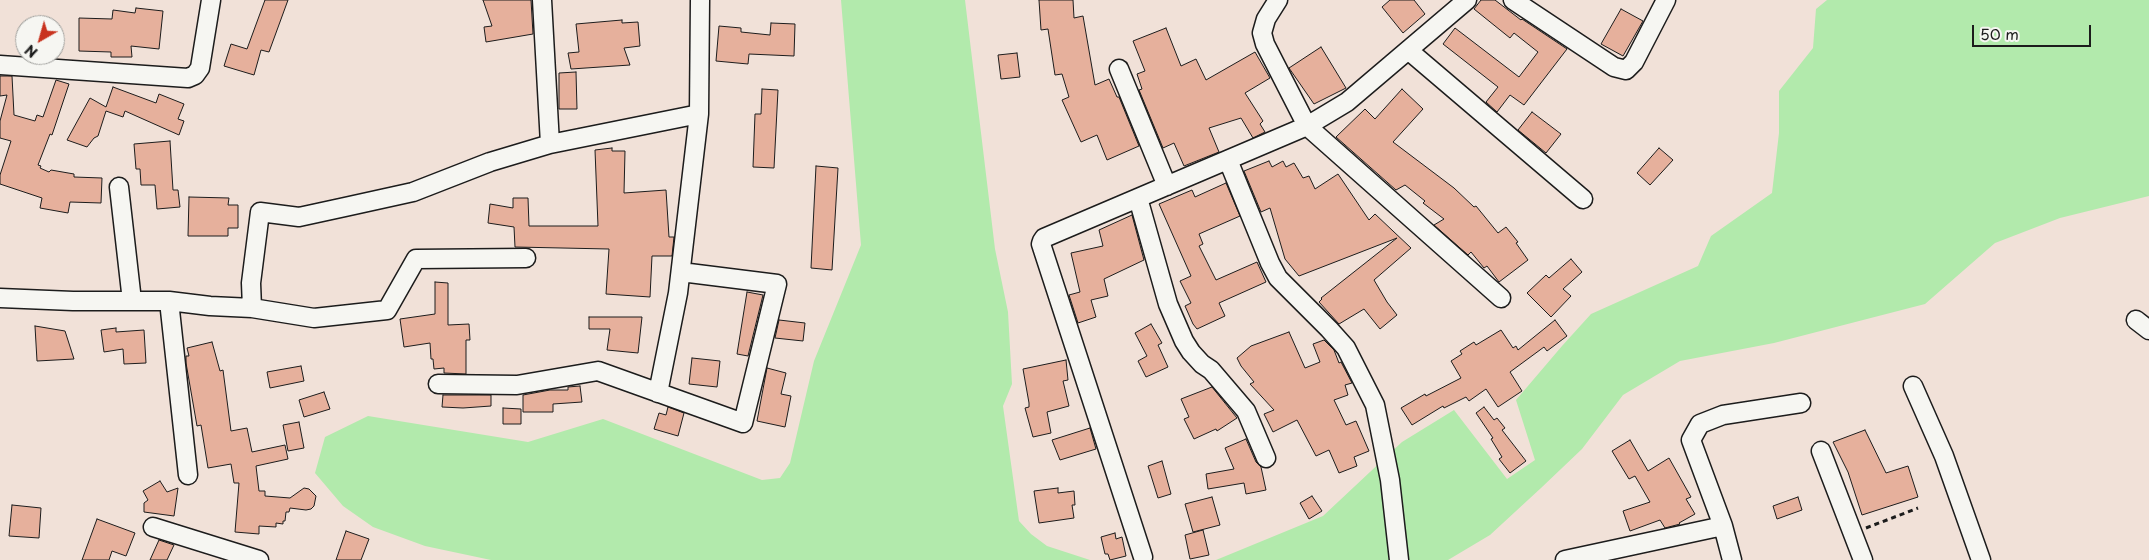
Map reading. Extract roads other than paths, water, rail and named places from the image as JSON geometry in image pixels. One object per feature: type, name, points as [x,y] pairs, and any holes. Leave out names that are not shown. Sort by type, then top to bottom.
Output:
[{"type":"street","points":[[0,65],[188,78],[195,75],[200,68],[211,0]]},
{"type":"street","points":[[542,0],[550,144]]},
{"type":"street","points":[[658,393],[681,272],[699,114],[700,0]]},
{"type":"street","points":[[1278,0],[1266,19],[1262,34],[1265,44],[1307,126],[1501,298]]},
{"type":"street","points":[[1144,557],[1041,244],[1044,238],[1307,126],[1346,102],[1467,0]]},
{"type":"street","points":[[1513,0],[1614,67],[1626,70],[1634,62],[1666,0]]},
{"type":"street","points":[[1408,50],[1583,199]]},
{"type":"street","points":[[1119,68],[1167,186]]},
{"type":"street","points":[[252,308],[251,283],[260,212],[299,216],[413,192],[490,162],[550,144],[699,114]]},
{"type":"street","points":[[1228,160],[1270,263],[1278,278],[1330,329],[1346,348],[1375,405],[1390,480],[1400,560]]},
{"type":"street","points":[[119,187],[132,301]]},
{"type":"street","points":[[1138,198],[1168,304],[1184,341],[1191,352],[1202,364],[1211,370],[1246,411],[1266,458]]},
{"type":"street","points":[[0,298],[169,301],[210,306],[252,308],[314,318],[386,310],[416,259],[526,258]]},
{"type":"street","points":[[438,384],[517,385],[598,371],[743,423],[777,284],[681,272]]},
{"type":"street","points":[[169,301],[188,475]]},
{"type":"street","points":[[1913,386],[1944,456],[1981,560]]},
{"type":"street","points":[[1732,560],[1723,526],[1691,440],[1700,424],[1723,415],[1801,403]]},
{"type":"street","points":[[1821,451],[1854,532],[1863,560]]},
{"type":"street","points":[[1565,560],[1723,526]]},
{"type":"street","points":[[153,527],[259,560]]}]
